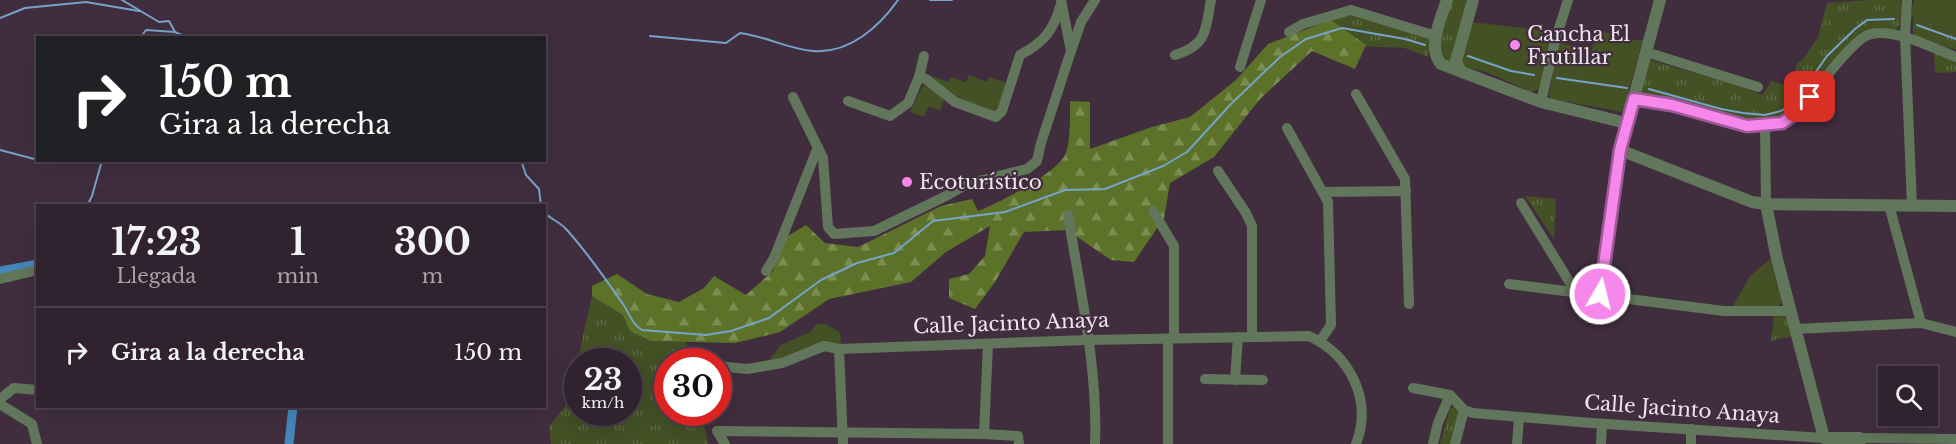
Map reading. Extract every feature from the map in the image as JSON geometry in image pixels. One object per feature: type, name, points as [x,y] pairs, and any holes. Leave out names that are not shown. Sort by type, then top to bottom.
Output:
[{"type":"street","points":[[793,97],[823,158],[828,227],[834,234],[874,231],[967,184],[1027,169],[1037,161],[1071,51],[1082,22],[1095,0]]},
{"type":"street","points":[[1175,55],[1189,51],[1204,38],[1212,0]]},
{"type":"street","points":[[1240,67],[1262,0]]},
{"type":"street","points":[[1447,0],[1436,36],[1435,52],[1438,61],[1444,66],[1460,70],[1541,102],[1626,123]]},
{"type":"street","points":[[1460,70],[1456,61],[1473,0]]},
{"type":"street","points":[[1541,102],[1555,42],[1568,0]]},
{"type":"street","points":[[1600,294],[1620,150],[1660,0]]},
{"type":"street","points":[[1907,0],[1905,36],[1912,206]]},
{"type":"street","points":[[1061,2],[1071,51]]},
{"type":"street","points":[[919,78],[926,79],[956,102],[996,117],[1002,111],[1020,55],[1036,47],[1054,26],[1061,2]]},
{"type":"street","points":[[1289,32],[1303,24],[1353,5],[1436,36]]},
{"type":"street","points":[[1634,99],[1672,105],[1747,126],[1765,126],[1782,123],[1798,112],[1835,66],[1869,35],[1905,36],[1956,57]]},
{"type":"street","points":[[1646,52],[1758,87]]},
{"type":"street","points":[[848,101],[890,116],[908,103],[919,78],[924,56]]},
{"type":"street","points":[[1356,94],[1405,179],[1409,304]]},
{"type":"street","points":[[1765,126],[1766,204],[1777,259],[1824,438]]},
{"type":"street","points":[[1287,128],[1328,202],[1331,325],[1320,341],[1340,359],[1356,383],[1363,417],[1356,444]]},
{"type":"street","points":[[766,271],[774,258],[818,147]]},
{"type":"street","points":[[1620,150],[1737,198],[1766,204],[1956,206]]},
{"type":"street","points":[[1218,171],[1252,226],[1252,336]]},
{"type":"street","points":[[1324,192],[1406,191]]},
{"type":"street","points":[[1521,203],[1575,291]]},
{"type":"street","points":[[1889,205],[1921,323]]},
{"type":"street","points":[[1153,211],[1174,246],[1167,444]]},
{"type":"street","points":[[1068,215],[1088,340],[1096,418],[1095,444]]},
{"type":"street","points":[[0,279],[36,270]]},
{"type":"street","points":[[1509,284],[1724,311],[1791,311]]},
{"type":"street","points":[[1795,329],[1921,323],[1956,332]]},
{"type":"street","name":"Calle Jacinto Anaya","points":[[732,367],[747,369],[782,363],[824,346],[839,349],[1252,336],[1309,336],[1320,341]]},
{"type":"street","points":[[1235,380],[1238,337]]},
{"type":"street","points":[[984,434],[988,344]]},
{"type":"street","points":[[839,349],[843,444]]},
{"type":"street","points":[[1205,379],[1263,380]]},
{"type":"street","points":[[0,399],[14,388],[36,390]]},
{"type":"street","points":[[1413,388],[1450,395],[1464,410],[1455,444]]},
{"type":"street","points":[[1433,444],[1438,423],[1450,395]]},
{"type":"street","points":[[0,404],[32,424],[37,444]]},
{"type":"street","name":"Calle Jacinto Anaya","points":[[1464,410],[1473,413],[1602,424],[1860,441],[1956,439]]},
{"type":"street","points":[[1517,444],[1519,417]]},
{"type":"street","points":[[1601,444],[1602,424]]},
{"type":"street","points":[[1691,429],[1691,444]]},
{"type":"street","points":[[725,444],[717,431],[984,434],[1018,440]]},
{"type":"green space","points":[[1452,0],[1467,0],[1450,63],[1444,61],[1439,45]]},
{"type":"green space","points":[[1900,0],[1902,2],[1900,25],[1896,30],[1876,29],[1797,108],[1786,115],[1771,121],[1753,123],[1637,95],[1647,59],[1763,95],[1771,81],[1785,85],[1792,80],[1797,64],[1804,58],[1818,37],[1827,3]]},
{"type":"green space","points":[[1914,0],[1956,0],[1956,33],[1910,17]]},
{"type":"green space","points":[[1353,15],[1429,37],[1431,41],[1428,57],[1405,48],[1358,46],[1331,20]]},
{"type":"green space","points":[[1913,18],[1956,33],[1956,50],[1913,35]]},
{"type":"green space","points":[[1331,20],[1366,45],[1355,69],[1312,51],[1260,99],[1214,157],[1170,183],[1164,218],[1134,262],[1111,260],[1067,230],[1024,232],[995,282],[975,309],[949,298],[949,279],[969,274],[985,256],[990,226],[946,252],[911,282],[829,299],[780,332],[735,343],[651,341],[630,331],[623,315],[592,296],[592,286],[617,274],[647,294],[679,302],[704,288],[714,276],[746,295],[773,271],[783,239],[806,225],[825,243],[858,247],[941,206],[972,199],[978,211],[1037,180],[1064,157],[1069,138],[1070,101],[1090,102],[1090,149],[1152,127],[1190,117],[1236,80],[1268,44]]},
{"type":"green space","points":[[1470,22],[1552,31],[1539,89],[1532,92],[1486,72],[1463,67],[1460,64]]},
{"type":"green space","points":[[1598,30],[1633,40],[1643,40],[1623,112],[1551,99],[1549,96],[1558,42],[1591,51]]},
{"type":"green space","points":[[1934,52],[1956,61],[1956,72],[1935,73]]},
{"type":"green space","points":[[929,75],[948,82],[951,77],[966,82],[969,75],[987,82],[989,77],[1006,83],[1000,106],[994,111],[958,98]]},
{"type":"green space","points":[[927,84],[944,100],[940,111],[929,106],[924,117],[910,112],[922,87]]},
{"type":"green space","points":[[1525,196],[1556,199],[1554,239]]},
{"type":"green space","points":[[1770,259],[1782,302],[1778,306],[1732,308],[1750,276]]},
{"type":"green space","points":[[592,296],[623,315],[651,341],[686,342],[688,348],[654,348],[654,426],[705,426],[708,444],[551,444],[549,426],[564,408],[564,426],[642,426],[642,348],[580,348]]},
{"type":"green space","points":[[1774,316],[1786,317],[1792,336],[1771,341]]},
{"type":"green space","points":[[817,324],[825,324],[840,332],[841,344],[814,345],[771,362],[770,359],[781,345],[810,332]]},
{"type":"green space","points":[[1454,407],[1460,412],[1451,444],[1440,444],[1450,408]]},
{"type":"waterway","points":[[122,0],[159,22],[169,21],[175,32]]},
{"type":"waterway","points":[[650,36],[726,43],[740,33],[804,50],[826,51],[839,48],[862,37],[882,20],[898,0]]},
{"type":"waterway","points":[[930,0],[952,0]]},
{"type":"waterway","points":[[0,18],[25,8],[86,2],[139,11]]},
{"type":"waterway","points":[[1649,89],[1743,113],[1765,115],[1781,111],[1794,103],[1827,56],[1855,29],[1867,20],[1894,19]]},
{"type":"waterway","points":[[1917,25],[1956,39]]},
{"type":"waterway","points":[[546,214],[564,227],[582,247],[633,321],[642,330],[706,335],[731,331],[769,318],[821,280],[857,263],[894,253],[933,221],[1005,212],[1065,190],[1105,189],[1163,166],[1187,152],[1231,104],[1280,57],[1306,39],[1342,28],[1405,39],[1425,45]]},
{"type":"waterway","points":[[142,36],[146,30],[175,32],[184,36]]},
{"type":"waterway","points":[[1468,56],[1511,71],[1534,75]]},
{"type":"waterway","points":[[1557,78],[1627,88]]},
{"type":"waterway","points":[[0,150],[36,159]]},
{"type":"waterway","points":[[44,162],[48,162]]},
{"type":"waterway","points":[[88,204],[103,162]]},
{"type":"waterway","points":[[522,162],[526,175],[539,189],[541,204]]},
{"type":"waterway","points":[[0,271],[36,264]]},
{"type":"waterway","points":[[289,444],[293,408]]},
{"type":"place","name":"Cancha El Frutillar","points":[[1515,45]]},
{"type":"place","name":"Ecoturístico","points":[[907,182]]},
{"type":"route","points":[[1600,294],[1620,150],[1634,99],[1672,105],[1747,126],[1765,126],[1782,123],[1798,112],[1810,97]]}]
